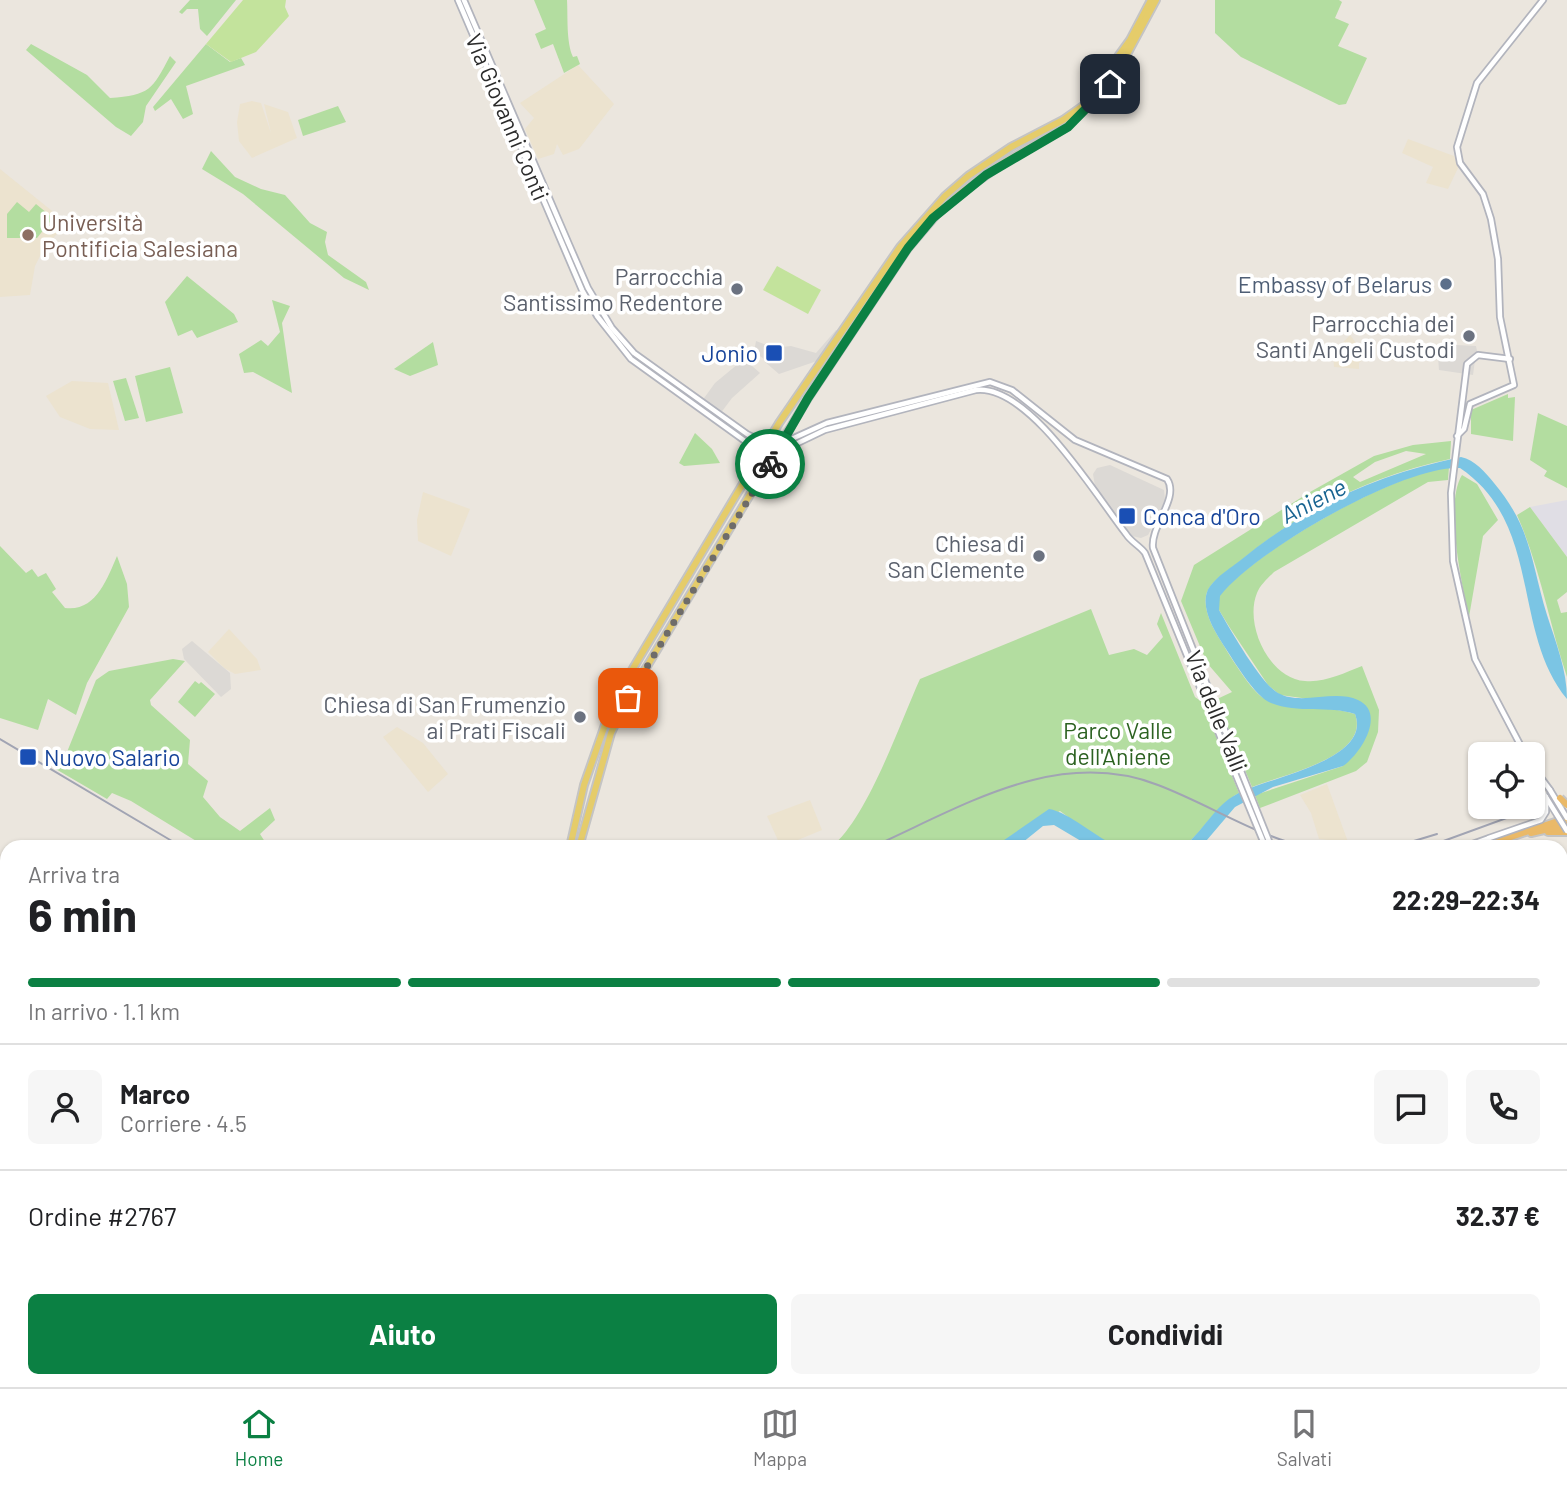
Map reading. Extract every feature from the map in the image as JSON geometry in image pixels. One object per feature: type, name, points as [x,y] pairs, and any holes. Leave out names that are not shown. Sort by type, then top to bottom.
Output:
[{"type":"highway","points":[[1560,798],[1567,805]]},
{"type":"highway","points":[[1512,840],[1567,818]]},
{"type":"highway","points":[[1498,840],[1555,824],[1567,825]]},
{"type":"highway","points":[[1519,837],[1567,832]]},
{"type":"main road","name":"Via Giovanni Conti","points":[[457,0],[561,233]]},
{"type":"main road","name":"Via Giovanni Conti","points":[[464,0],[561,233]]},
{"type":"main road","points":[[1109,69],[1130,40],[1151,0]]},
{"type":"main road","points":[[580,840],[620,711],[808,398],[921,232],[974,183],[1062,131],[1079,117],[1126,62],[1158,0]]},
{"type":"main road","points":[[571,840],[595,750],[613,702],[769,442],[906,238],[968,176],[1011,147],[1063,120],[1087,103],[1124,60],[1158,0]]},
{"type":"main road","points":[[1457,436],[1464,429],[1467,409],[1473,402],[1514,385],[1500,317],[1498,259],[1489,213],[1484,196],[1460,163],[1457,147],[1477,83],[1543,0]]},
{"type":"main road","points":[[561,233],[614,330],[632,351],[747,434],[769,442],[783,442]]},
{"type":"main road","points":[[561,233],[585,298],[626,354],[723,426],[765,452],[777,453]]},
{"type":"main road","points":[[1510,359],[1479,355],[1470,359],[1467,364],[1453,478],[1451,546],[1467,629],[1478,667],[1519,742]]},
{"type":"main road","name":"Via delle Valli","points":[[783,442],[839,421],[972,384],[990,382],[1007,387],[1074,439],[1161,475],[1169,482],[1170,494],[1156,526],[1152,546],[1262,840]]},
{"type":"main road","name":"Via delle Valli","points":[[777,453],[838,427],[964,393],[990,390],[1014,399],[1091,484],[1119,524],[1145,553],[1268,840]]},
{"type":"main road","points":[[1545,787],[1550,790],[1567,818]]},
{"type":"main road","points":[[1545,795],[1567,832]]},
{"type":"main road","points":[[1545,795],[1545,814]]},
{"type":"main road","points":[[1486,840],[1542,819]]},
{"type":"shaded area","points":[[578,65],[614,104],[579,149],[563,155],[557,144],[554,154],[538,159],[525,129],[534,118],[520,103]]},
{"type":"shaded area","points":[[252,101],[261,103],[271,133],[264,104],[288,112],[297,138],[252,158],[239,141],[237,122],[240,104]]},
{"type":"shaded area","points":[[1408,139],[1454,156],[1458,168],[1448,189],[1426,183],[1433,167],[1402,153]]},
{"type":"shaded area","name":"Università Pontificia Salesiana","points":[[0,169],[67,223],[44,248],[35,266],[30,295],[0,297]]},
{"type":"shaded area","points":[[836,330],[839,332],[817,361],[779,374],[765,362],[781,362],[764,359],[754,352],[756,341],[774,348],[791,346],[816,353]]},
{"type":"shaded area","points":[[1350,335],[1366,356],[1359,363],[1359,369],[1334,367],[1333,353]]},
{"type":"shaded area","points":[[1442,346],[1476,346],[1477,351],[1482,352],[1475,360],[1473,375],[1439,370],[1438,357]]},
{"type":"shaded area","points":[[744,359],[760,373],[732,398],[720,414],[702,401],[715,383]]},
{"type":"shaded area","points":[[72,381],[108,383],[119,430],[90,429],[60,417],[46,396]]},
{"type":"shaded area","points":[[1110,465],[1164,490],[1165,500],[1148,535],[1141,538],[1132,536],[1095,486],[1093,474],[1097,468]]},
{"type":"shaded area","points":[[423,492],[470,509],[451,556],[418,541],[417,520]]},
{"type":"shaded area","points":[[1567,500],[1567,557],[1530,507]]},
{"type":"shaded area","points":[[229,629],[257,659],[261,670],[235,674],[224,668],[208,652]]},
{"type":"shaded area","points":[[192,641],[230,673],[231,689],[221,697],[184,659],[182,649]]},
{"type":"shaded area","points":[[397,727],[423,743],[448,774],[428,792],[383,737]]},
{"type":"shaded area","points":[[1327,784],[1347,840],[1319,839],[1311,813],[1300,795]]},
{"type":"shaded area","points":[[810,800],[822,830],[798,840],[778,840],[767,816]]},
{"type":"green space","points":[[190,0],[236,0],[207,36],[200,29],[198,9],[187,9],[182,14],[179,12]]},
{"type":"green space","points":[[243,0],[286,0],[285,7],[289,16],[256,52],[231,62],[206,44]]},
{"type":"green space","points":[[534,0],[567,0],[569,44],[573,57],[577,56],[580,64],[564,73],[553,44],[541,49],[535,34],[546,29]]},
{"type":"green space","points":[[1215,0],[1342,2],[1335,18],[1349,24],[1338,46],[1367,58],[1346,104],[1339,105],[1241,57],[1215,33]]},
{"type":"green space","points":[[31,44],[87,75],[110,98],[134,95],[148,89],[170,56],[176,62],[146,106],[143,122],[131,136],[116,127],[26,50]]},
{"type":"green space","points":[[206,44],[230,62],[241,58],[245,65],[186,86],[193,114],[183,119],[171,99],[155,111],[153,107]]},
{"type":"green space","points":[[338,106],[346,122],[303,136],[298,120]]},
{"type":"green space","points":[[211,151],[235,177],[261,189],[285,195],[310,223],[327,232],[325,242],[328,255],[366,282],[369,290],[344,278],[243,194],[202,169]]},
{"type":"green space","points":[[17,202],[29,212],[36,204],[53,218],[37,238],[7,238],[7,214]]},
{"type":"green space","points":[[777,266],[821,290],[808,314],[763,290]]},
{"type":"green space","points":[[187,276],[234,314],[238,322],[197,338],[192,330],[178,336],[165,302]]},
{"type":"green space","points":[[272,300],[290,306],[282,323],[292,393],[253,372],[244,373],[239,354],[261,340],[268,346],[280,332]]},
{"type":"green space","points":[[433,342],[438,365],[410,376],[394,369]]},
{"type":"green space","points":[[170,367],[183,413],[146,422],[135,376]]},
{"type":"green space","points":[[126,378],[139,418],[125,421],[113,381]]},
{"type":"green space","points":[[1508,394],[1508,398],[1515,397],[1513,441],[1471,434],[1471,410]]},
{"type":"green space","points":[[1538,413],[1567,426],[1567,488],[1544,476],[1547,471],[1530,460]]},
{"type":"green space","points":[[695,433],[712,449],[720,463],[684,466],[679,463]]},
{"type":"green space","points":[[1451,441],[1450,459],[1392,475],[1311,512],[1262,544],[1216,580],[1207,592],[1207,613],[1213,628],[1236,666],[1258,694],[1285,705],[1355,714],[1356,729],[1350,742],[1337,753],[1301,770],[1252,787],[1245,770],[1247,768],[1215,700],[1232,692],[1207,663],[1181,601],[1194,565],[1310,492],[1374,456],[1413,445]],"holes":[[[1406,451],[1426,454],[1360,482],[1353,477],[1375,462]]]},
{"type":"green space","points":[[1449,467],[1448,480],[1428,482],[1274,572],[1258,590],[1254,606],[1257,634],[1263,648],[1280,671],[1292,678],[1312,681],[1334,677],[1362,666],[1379,710],[1378,732],[1367,762],[1356,771],[1260,808],[1255,795],[1343,766],[1367,707],[1280,695],[1268,685],[1230,628],[1219,610],[1219,596],[1262,557],[1326,517],[1394,484]]},
{"type":"green space","points":[[1462,475],[1477,484],[1498,520],[1483,536],[1469,617],[1454,524],[1457,488]]},
{"type":"green space","points":[[1530,507],[1567,557],[1567,592],[1557,600],[1561,613],[1567,612],[1567,677],[1532,555],[1517,515]]},
{"type":"green space","points":[[0,546],[26,573],[32,569],[38,577],[46,573],[56,589],[52,592],[65,608],[85,605],[99,592],[117,556],[127,584],[129,607],[87,683],[76,715],[48,699],[38,730],[0,718]]},
{"type":"green space","name":"Parco Valle dell'Aniene","points":[[1091,609],[1109,655],[1134,649],[1147,655],[1163,637],[1157,624],[1161,613],[1195,697],[1202,702],[1239,793],[1223,805],[1191,840],[1102,840],[1060,811],[1007,840],[838,840],[870,793],[920,679]]},
{"type":"green space","points":[[173,659],[185,661],[150,700],[151,705],[190,740],[188,764],[208,781],[203,797],[220,817],[240,831],[270,808],[275,820],[260,834],[264,840],[195,840],[131,801],[112,793],[107,799],[54,768],[56,765],[61,767],[96,680],[109,671]]},
{"type":"green space","points":[[195,681],[199,684],[201,682],[215,694],[195,717],[178,702]]},
{"type":"water","points":[[1461,457],[1466,459],[1483,471],[1507,499],[1529,546],[1560,657],[1567,699],[1550,672],[1538,642],[1516,548],[1504,518],[1486,491],[1460,468],[1435,471],[1403,480],[1368,495],[1296,535],[1238,577],[1220,596],[1219,610],[1230,630],[1271,688],[1287,697],[1349,697],[1366,706],[1370,714],[1370,724],[1363,744],[1343,766],[1273,787],[1235,807],[1207,840],[1191,840],[1229,799],[1333,756],[1348,744],[1356,730],[1355,714],[1281,706],[1258,694],[1213,628],[1206,606],[1209,587],[1267,540],[1318,508],[1372,483]]},
{"type":"water","points":[[1049,809],[1065,815],[1105,840],[1079,840],[1054,825],[1043,826],[1026,840],[1004,840]]},
{"type":"railway","points":[[0,739],[170,840]]},
{"type":"railway","points":[[887,840],[1011,786],[1047,777],[1083,773],[1120,775],[1158,785],[1283,840]]},
{"type":"railway","points":[[1446,840],[1526,811],[1567,800]]},
{"type":"railway","points":[[1417,840],[1437,834]]},
{"type":"way so far","points":[[628,698],[770,464]]},
{"type":"place","name":"Università Pontificia Salesiana","points":[[28,235]]},
{"type":"place","name":"Embassy of Belarus","points":[[1446,284]]},
{"type":"place","name":"Parrocchia Santissimo Redentore","points":[[737,289]]},
{"type":"place","name":"Parrocchia dei Santi Angeli Custodi","points":[[1469,336]]},
{"type":"place","name":"Jonio","points":[[774,353]]},
{"type":"place","name":"Conca d'Oro","points":[[1127,516]]},
{"type":"place","name":"Chiesa di San Clemente","points":[[1039,556]]},
{"type":"place","name":"Chiesa di San Frumenzio ai Prati Fiscali","points":[[580,717]]},
{"type":"place","name":"Nuovo Salario","points":[[28,757]]},
{"type":"route","points":[[770,464],[808,398],[864,318],[908,248],[933,218],[961,192],[1008,160],[1068,127],[1110,84]]},
{"type":"water label","name":"Aniene","points":[[1313,500]]}]
